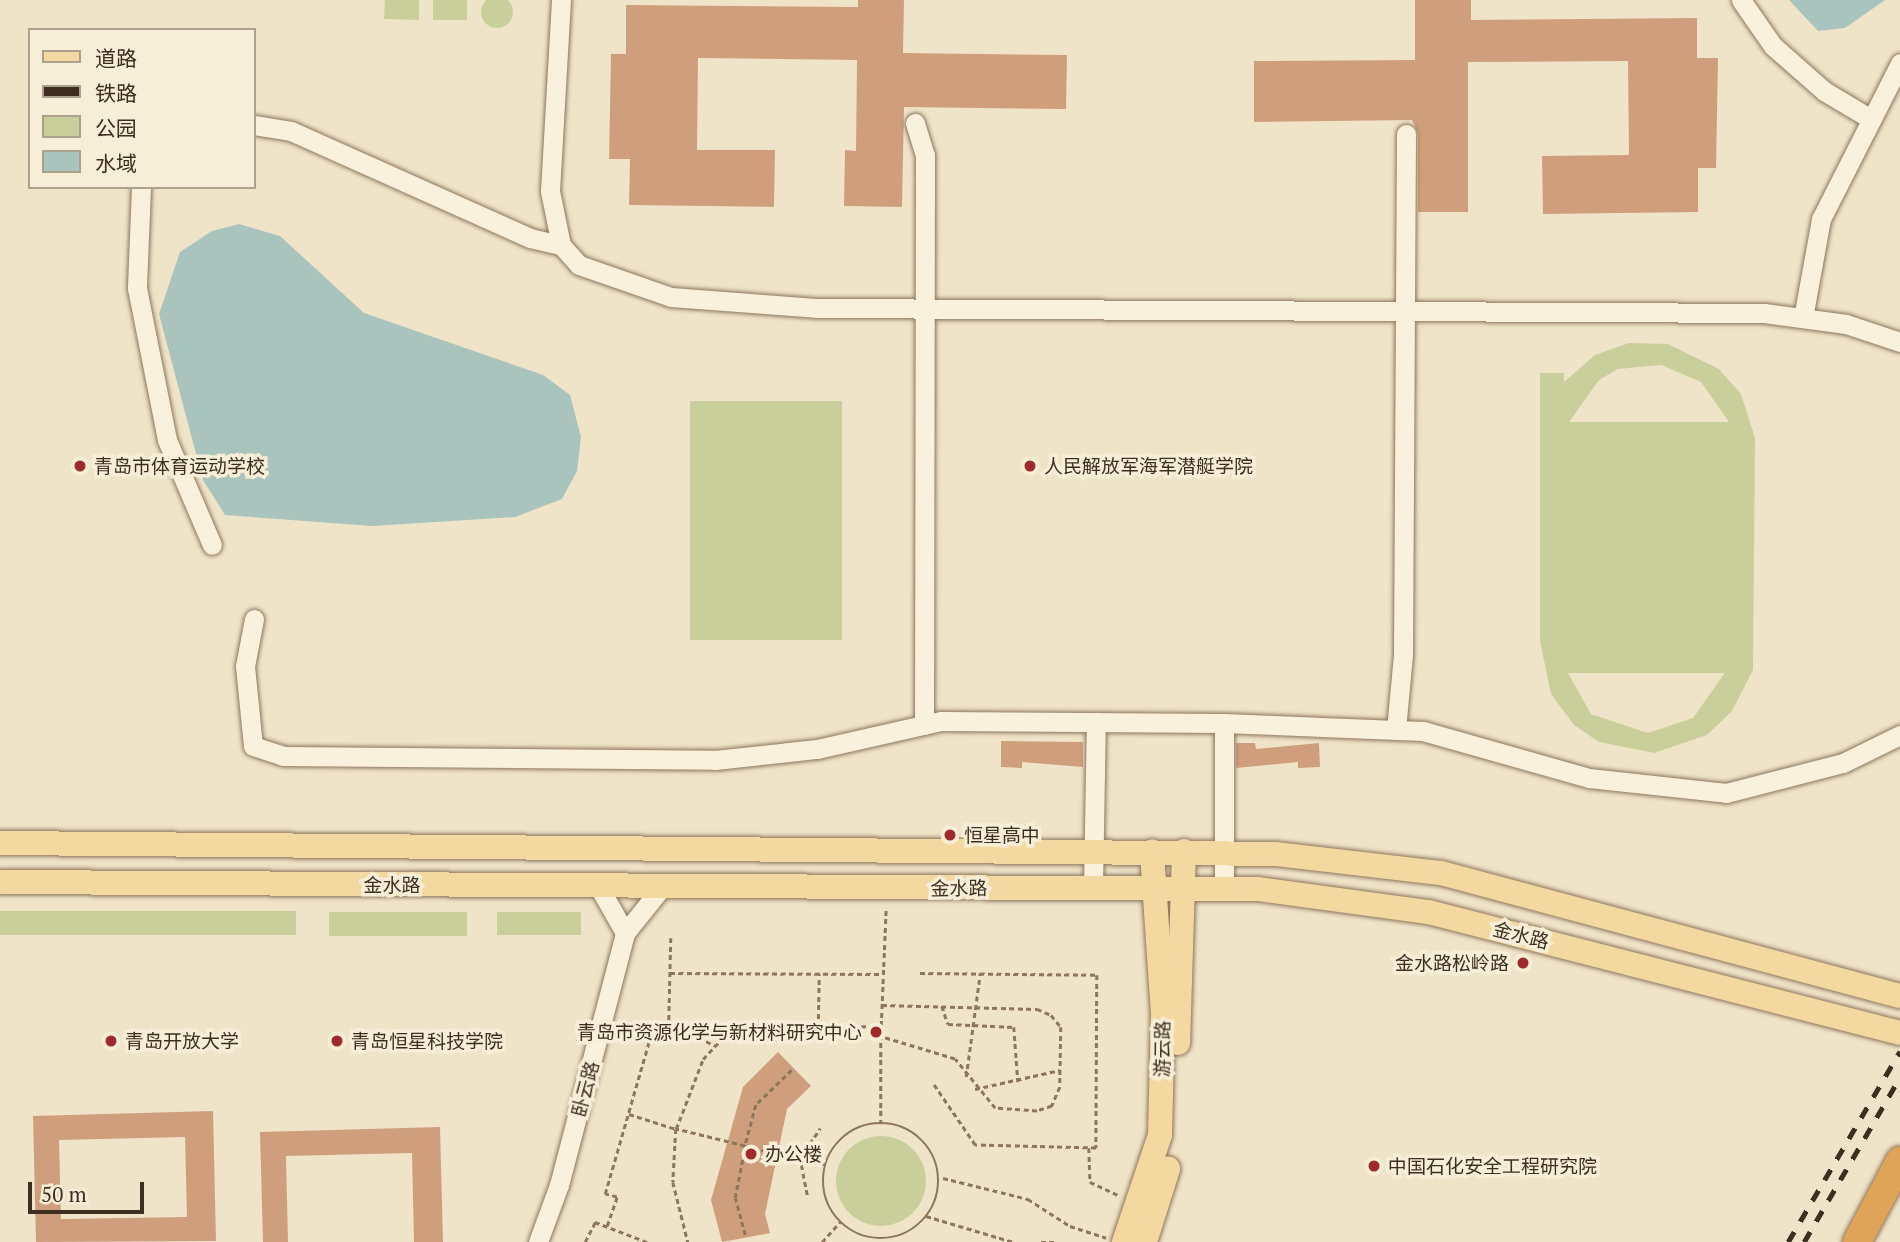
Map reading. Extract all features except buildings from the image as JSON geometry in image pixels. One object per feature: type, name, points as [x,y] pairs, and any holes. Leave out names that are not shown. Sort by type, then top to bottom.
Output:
[{"type":"highway","points":[[1857,1242],[1900,1161]]},
{"type":"main road","name":"金水路","points":[[0,843],[1225,852],[1441,873],[1900,996]]},
{"type":"main road","name":"游云路","points":[[1124,1242],[1140,1205],[1160,1135],[1163,1014],[1152,851]]},
{"type":"main road","name":"游云路","points":[[1145,1242],[1176,1131],[1184,851]]},
{"type":"main road","name":"金水路","points":[[0,882],[887,889],[1224,887],[1429,912],[1900,1033]]},
{"type":"street","points":[[561,0],[550,191],[561,245],[579,265],[671,297],[920,308],[1403,311],[1803,318],[1846,324],[1900,342]]},
{"type":"street","points":[[1741,0],[1773,46],[1824,91],[1871,119]]},
{"type":"street","points":[[1803,318],[1821,219],[1900,63]]},
{"type":"street","points":[[915,122],[925,155],[920,308],[923,726]]},
{"type":"street","points":[[256,125],[291,131],[530,238],[561,245]]},
{"type":"street","points":[[1396,730],[1403,654],[1406,134]]},
{"type":"street","points":[[141,189],[139,301],[167,440],[212,545]]},
{"type":"street","points":[[254,619],[245,666],[253,746],[283,756],[715,760],[817,749],[923,726],[1096,722],[1224,723],[1423,731],[1589,778],[1726,793],[1843,763],[1900,735]]},
{"type":"street","points":[[1093,887],[1098,850],[1096,722]]},
{"type":"street","points":[[1224,723],[1224,887]]},
{"type":"street","points":[[599,887],[625,933]]},
{"type":"street","name":"卧云路","points":[[538,1242],[559,1185],[625,933],[662,887]]},
{"type":"path","points":[[881,1124],[882,974],[887,889]]},
{"type":"path","points":[[671,937],[669,1021],[715,1046]]},
{"type":"path","points":[[670,973],[882,974]]},
{"type":"path","points":[[920,973],[1097,975],[1096,1148],[975,1145],[934,1084]]},
{"type":"path","points":[[966,1077],[981,1007],[980,973]]},
{"type":"path","points":[[818,1027],[819,974]]},
{"type":"path","points":[[881,1037],[939,1050],[995,1108],[1037,1111],[1052,1106],[1060,1070],[1061,1027],[1051,1015],[981,1007],[882,1005]]},
{"type":"path","points":[[942,1006],[948,1024],[1014,1027],[1018,1082]]},
{"type":"path","points":[[688,1242],[673,1182],[676,1129],[703,1059],[725,1035],[759,1028],[881,1026]]},
{"type":"path","points":[[607,1226],[617,1197],[605,1194],[652,1031]]},
{"type":"path","points":[[745,1235],[735,1198],[756,1105],[792,1070]]},
{"type":"path","points":[[975,1089],[1018,1082],[1060,1070]]},
{"type":"path","points":[[628,1114],[676,1129],[825,1164]]},
{"type":"path","points":[[881,1124],[913,1131],[936,1152],[943,1178],[926,1216],[903,1234],[876,1240],[841,1221],[825,1198],[825,1164],[847,1133],[881,1124]]},
{"type":"path","points":[[807,1195],[800,1158],[820,1128]]},
{"type":"path","points":[[1089,1148],[1090,1182],[1140,1205]]},
{"type":"path","points":[[943,1178],[1028,1199],[1070,1226],[1119,1242]]},
{"type":"path","points":[[926,1216],[1013,1242]]},
{"type":"path","points":[[822,1242],[841,1221]]},
{"type":"path","points":[[586,1242],[595,1222],[647,1242]]},
{"type":"path","points":[[1041,1242],[1056,1242]]},
{"type":"green space","points":[[488,-1],[506,-1],[512,6],[512,18],[503,27],[491,27],[482,18],[482,6]]},
{"type":"green space","points":[[385,0],[419,0],[419,20],[384,19]]},
{"type":"green space","points":[[433,0],[467,0],[467,20],[433,20]]},
{"type":"green space","points":[[1629,343],[1668,344],[1719,369],[1741,394],[1755,438],[1753,670],[1732,711],[1707,735],[1654,753],[1599,742],[1574,725],[1551,694],[1540,641],[1540,373],[1564,373],[1564,382],[1595,355]],"holes":[[[1661,365],[1701,382],[1729,422],[1569,422],[1599,380],[1618,369]],[[1568,673],[1724,673],[1724,674],[1693,718],[1648,733],[1591,714]]]},
{"type":"green space","points":[[690,401],[842,401],[842,640],[690,640]]},
{"type":"green space","points":[[0,911],[296,911],[296,935],[0,935]]},
{"type":"green space","points":[[329,912],[467,912],[467,936],[329,936]]},
{"type":"green space","points":[[497,912],[581,912],[581,935],[497,935]]},
{"type":"green space","points":[[881,1136],[898,1139],[913,1149],[923,1164],[926,1181],[923,1198],[913,1213],[898,1223],[881,1226],[864,1223],[849,1213],[839,1198],[836,1181],[839,1164],[849,1149],[864,1139]]},
{"type":"water","points":[[1789,0],[1885,0],[1845,28],[1818,31]]},
{"type":"water","points":[[239,224],[280,236],[364,313],[543,375],[570,395],[581,437],[577,471],[562,499],[515,517],[372,526],[225,515],[203,480],[159,314],[180,252],[212,231]]},
{"type":"railway","points":[[1788,1242],[1900,1051]]},
{"type":"railway","points":[[1804,1242],[1900,1077]]},
{"type":"place","name":"青岛市体育运动学校","points":[[80,466]]},
{"type":"place","name":"人民解放军海军潜艇学院","points":[[1030,466]]},
{"type":"place","name":"恒星高中","points":[[950,835]]},
{"type":"place","name":"金水路松岭路","points":[[1523,963]]},
{"type":"place","name":"青岛市资源化学与新材料研究中心","points":[[876,1032]]},
{"type":"place","name":"青岛开放大学","points":[[111,1041]]},
{"type":"place","name":"青岛恒星科技学院","points":[[337,1041]]},
{"type":"place","name":"办公楼","points":[[751,1154]]},
{"type":"place","name":"中国石化安全工程研究院","points":[[1374,1166]]}]
